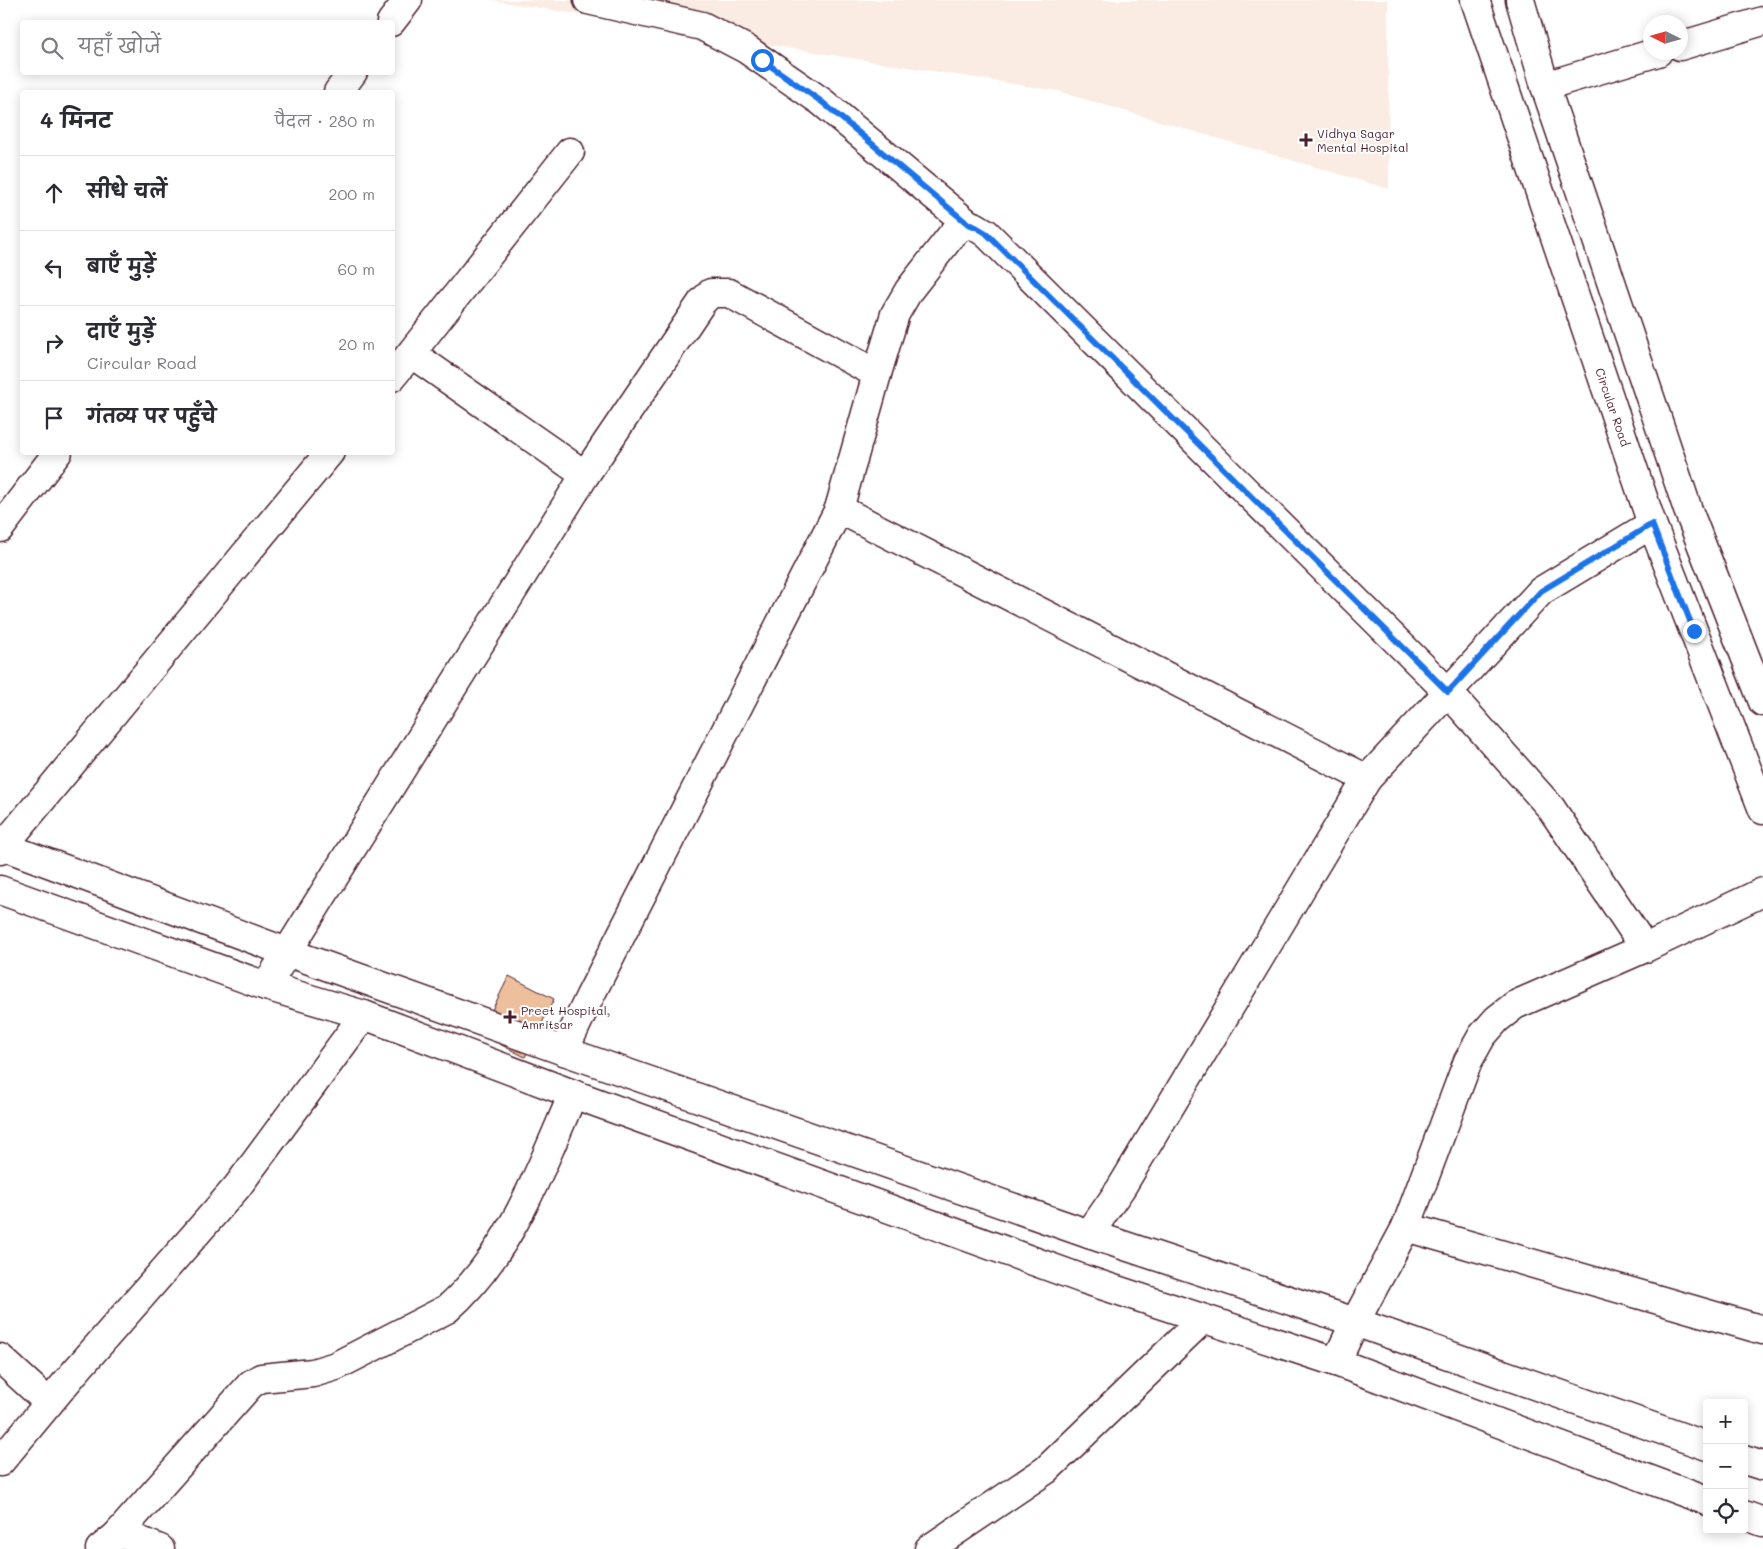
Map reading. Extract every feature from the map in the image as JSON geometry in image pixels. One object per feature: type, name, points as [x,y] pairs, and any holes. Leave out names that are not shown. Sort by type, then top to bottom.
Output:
[{"type":"street","points":[[393,20],[408,0]]},
{"type":"street","points":[[588,0],[702,26],[746,49],[822,102],[968,224],[986,233],[1448,692],[1551,808],[1645,948]]},
{"type":"street","name":"Circular Road","points":[[1475,0],[1652,524],[1763,810]]},
{"type":"street","points":[[1520,0],[1545,86],[1688,510],[1763,702]]},
{"type":"street","points":[[1688,44],[1763,21]]},
{"type":"street","points":[[1545,86],[1643,57]]},
{"type":"street","points":[[340,90],[351,75]]},
{"type":"street","points":[[395,374],[570,152]]},
{"type":"street","points":[[564,1051],[590,996],[839,508],[895,314],[909,290],[951,236],[958,228],[968,224]]},
{"type":"street","points":[[266,986],[586,475],[702,302],[711,293],[729,293],[877,374]]},
{"type":"street","points":[[412,354],[586,475]]},
{"type":"street","points":[[0,528],[56,455]]},
{"type":"street","points":[[328,455],[1,847],[564,1051],[1090,1234],[1355,1322],[1703,1445]]},
{"type":"street","points":[[839,508],[1367,779]]},
{"type":"street","points":[[1090,1234],[1121,1188],[1367,779],[1541,591],[1652,524]]},
{"type":"street","points":[[0,890],[266,986],[364,1016],[1083,1279],[1336,1362],[1703,1499]]},
{"type":"street","points":[[1336,1362],[1355,1322],[1406,1228],[1468,1061],[1482,1036],[1497,1019],[1515,1004],[1645,948],[1763,892]]},
{"type":"street","points":[[0,1462],[74,1373],[237,1187],[364,1016]]},
{"type":"street","points":[[108,1542],[251,1384],[261,1378],[313,1373],[336,1366],[447,1309],[461,1297],[509,1232],[535,1182],[573,1094]]},
{"type":"street","points":[[1406,1228],[1763,1330]]},
{"type":"street","points":[[929,1549],[1046,1470],[1203,1319]]},
{"type":"street","points":[[0,1358],[49,1403]]},
{"type":"street","points":[[1748,1461],[1763,1466]]},
{"type":"street","points":[[1748,1516],[1763,1522]]},
{"type":"street","points":[[108,1542],[126,1536],[160,1549]]},
{"type":"shaded area","name":"Vidhya Sagar Mental Hospital","points":[[490,0],[1388,0],[1389,189],[1057,91]]},
{"type":"building","points":[[509,976],[554,999],[525,1057],[480,1034]]},
{"type":"place","name":"Vidhya Sagar Mental Hospital","points":[[1306,140]]},
{"type":"place","name":"Preet Hospital, Amritsar","points":[[510,1017]]},
{"type":"route","points":[[762,60],[822,102],[968,224],[986,233],[1448,692],[1541,591],[1652,524],[1694,631]]}]
